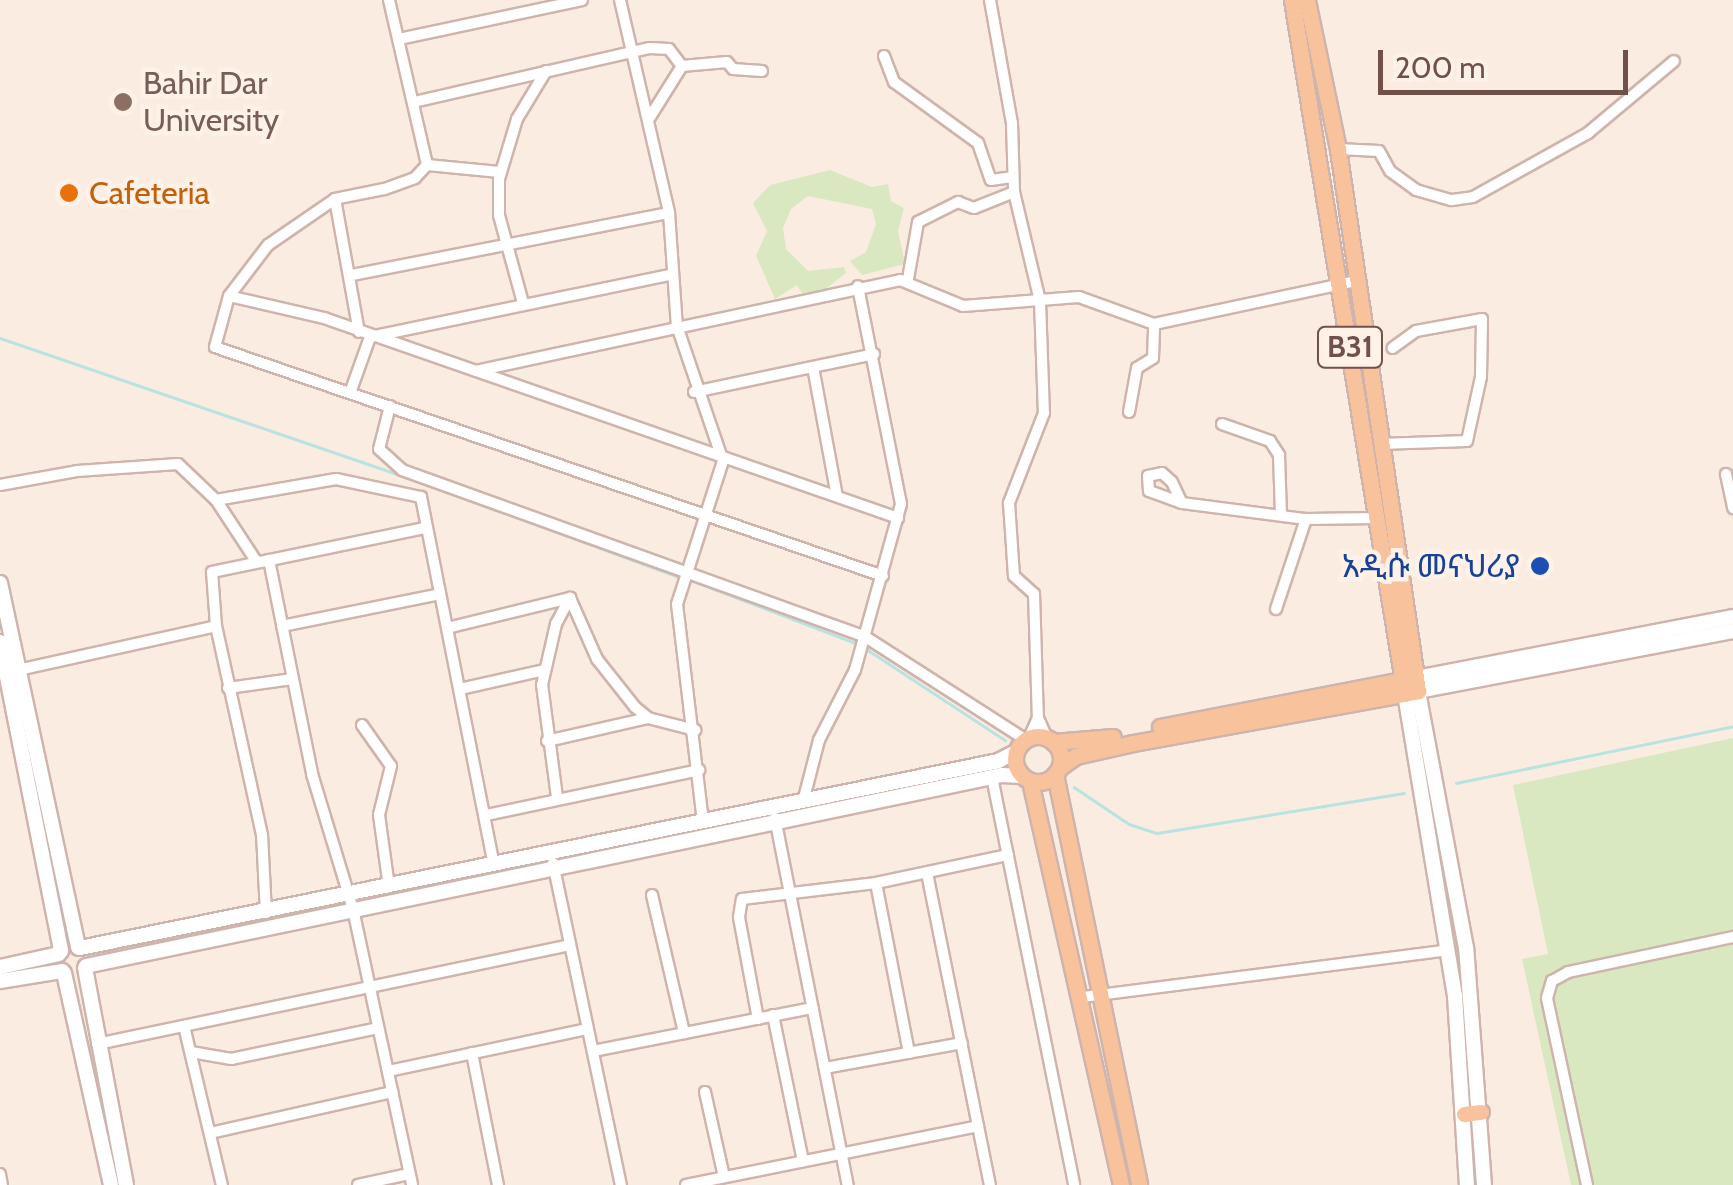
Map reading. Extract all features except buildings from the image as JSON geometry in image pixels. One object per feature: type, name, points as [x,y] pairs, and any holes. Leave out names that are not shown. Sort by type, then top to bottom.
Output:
[{"type":"main road","name":"B31","points":[[1292,0],[1380,444],[1410,686]]},
{"type":"main road","name":"B31","points":[[1307,0],[1338,149],[1348,282],[1377,518],[1410,686]]},
{"type":"main road","points":[[0,583],[18,670],[17,698],[63,972],[111,1185]]},
{"type":"main road","points":[[0,981],[63,972],[351,902],[774,814],[992,777],[1026,778],[1058,771],[1076,756],[1118,746],[1733,616]]},
{"type":"main road","points":[[666,837],[703,822],[774,814],[803,802],[1034,742],[1086,742],[1733,631]]},
{"type":"main road","points":[[0,642],[85,967],[126,1185]]},
{"type":"main road","points":[[1410,686],[1484,1185]]},
{"type":"main road","points":[[1410,686],[1466,948],[1472,1113],[1467,1185]]},
{"type":"main road","points":[[1034,742],[1058,771],[1116,1184]]},
{"type":"main road","points":[[1034,742],[1026,778],[1091,996],[1138,1185]]},
{"type":"main road","points":[[0,967],[266,913],[351,902],[389,887],[494,866],[552,860]]},
{"type":"street","points":[[388,0],[427,165]]},
{"type":"street","points":[[399,39],[582,0]]},
{"type":"street","points":[[620,0],[635,50],[669,213],[669,275],[678,326],[694,392],[723,461],[680,591],[677,637],[695,730],[703,822]]},
{"type":"street","points":[[390,406],[382,458],[417,476],[864,636],[1034,742],[1038,718],[1034,594],[1014,576],[1009,504],[1044,413],[1040,301],[1014,192],[1012,123],[990,0]]},
{"type":"street","points":[[414,102],[635,50],[669,49],[682,66]]},
{"type":"street","points":[[884,56],[894,82],[978,143],[991,180],[1012,177]]},
{"type":"street","points":[[682,66],[727,62],[733,69],[762,71]]},
{"type":"street","points":[[1338,149],[1374,148],[1416,190],[1452,200],[1473,197],[1588,133],[1674,62]]},
{"type":"street","points":[[650,117],[682,66]]},
{"type":"street","points":[[523,303],[499,214],[500,172],[517,120],[546,72]]},
{"type":"street","points":[[500,172],[427,165],[400,184],[335,199],[268,245],[229,296],[215,346],[883,576]]},
{"type":"street","points":[[908,279],[918,222],[958,202],[974,208],[1014,192]]},
{"type":"street","points":[[335,199],[365,334],[350,392]]},
{"type":"street","points":[[352,275],[669,213]]},
{"type":"street","points":[[365,334],[669,275]]},
{"type":"street","points":[[476,371],[858,286],[908,279],[962,306],[1078,297],[1154,324],[1348,282]]},
{"type":"street","points":[[803,802],[819,740],[858,654],[898,518],[900,484],[858,286]]},
{"type":"street","points":[[229,296],[286,307],[723,461],[898,518]]},
{"type":"street","points":[[1380,444],[1467,440],[1481,376],[1482,319],[1416,331],[1393,348]]},
{"type":"street","points":[[1129,412],[1136,368],[1153,358],[1154,324]]},
{"type":"street","points":[[694,392],[874,354]]},
{"type":"street","points":[[813,366],[837,496]]},
{"type":"street","points":[[1222,424],[1270,441],[1279,455],[1280,515]]},
{"type":"street","points":[[0,486],[77,470],[178,464],[216,500],[256,561]]},
{"type":"street","points":[[1726,474],[1733,508]]},
{"type":"street","points":[[417,476],[494,866]]},
{"type":"street","points":[[216,500],[336,478],[422,496]]},
{"type":"street","points":[[1182,503],[1306,519],[1377,518]]},
{"type":"street","points":[[1276,608],[1306,519]]},
{"type":"street","points":[[266,913],[262,836],[216,626],[212,572],[425,528]]},
{"type":"street","points":[[270,560],[292,679],[351,902],[411,1180],[358,1185]]},
{"type":"street","points":[[282,626],[440,594]]},
{"type":"street","points":[[447,628],[570,598]]},
{"type":"street","points":[[570,598],[597,659],[648,718]]},
{"type":"street","points":[[558,798],[547,740],[544,670],[570,598]]},
{"type":"street","points":[[18,670],[216,626]]},
{"type":"street","points":[[460,689],[544,670]]},
{"type":"street","points":[[228,688],[292,679]]},
{"type":"street","points":[[547,740],[648,718],[695,730]]},
{"type":"street","points":[[362,725],[391,766],[379,815],[389,887]]},
{"type":"street","points":[[486,815],[699,770]]},
{"type":"street","points":[[992,777],[1074,1185]]},
{"type":"street","points":[[774,814],[848,1185]]},
{"type":"street","points":[[758,1018],[738,903],[876,883],[1008,855]]},
{"type":"street","points":[[552,860],[620,1185]]},
{"type":"street","points":[[927,873],[990,1185]]},
{"type":"street","points":[[876,883],[908,1052]]},
{"type":"street","points":[[652,896],[684,1033]]},
{"type":"street","points":[[1588,1185],[1547,988],[1568,972],[1733,937]]},
{"type":"street","points":[[97,1044],[570,945]]},
{"type":"street","points":[[1091,996],[1448,950]]},
{"type":"street","points":[[594,1051],[813,1008]]},
{"type":"street","points":[[773,1015],[803,1162]]},
{"type":"street","points":[[184,1026],[222,1185]]},
{"type":"street","points":[[191,1052],[232,1058],[378,1028]]},
{"type":"street","points":[[388,1071],[588,1028]]},
{"type":"street","points":[[824,1068],[962,1043]]},
{"type":"street","points":[[472,1052],[498,1185]]},
{"type":"street","points":[[210,1133],[392,1092]]},
{"type":"street","points":[[705,1092],[724,1178]]},
{"type":"street","points":[[686,1185],[978,1126]]},
{"type":"street","points":[[0,1174],[2,1185]]},
{"type":"green space","points":[[830,170],[872,187],[888,184],[891,201],[904,208],[898,231],[905,264],[862,275],[850,261],[866,252],[876,224],[872,209],[808,196],[791,209],[783,228],[786,249],[808,271],[844,267],[846,273],[823,291],[802,293],[797,285],[775,299],[756,256],[767,231],[753,203],[770,185]]},
{"type":"green space","points":[[1733,738],[1733,1185],[1571,1185],[1522,959],[1548,954],[1513,785]]},
{"type":"waterway","points":[[0,338],[398,474]]},
{"type":"waterway","points":[[406,477],[680,577]]},
{"type":"waterway","points":[[688,579],[858,644]]},
{"type":"waterway","points":[[865,648],[1005,740]]},
{"type":"waterway","points":[[1456,783],[1733,726]]},
{"type":"waterway","points":[[1074,787],[1129,824],[1157,833],[1404,793]]},
{"type":"place","name":"Bahir Dar University","points":[[123,102]]},
{"type":"place","name":"Cafeteria","points":[[69,193]]},
{"type":"place","name":"አዲሱ መናህሪያ","points":[[1540,566]]}]
